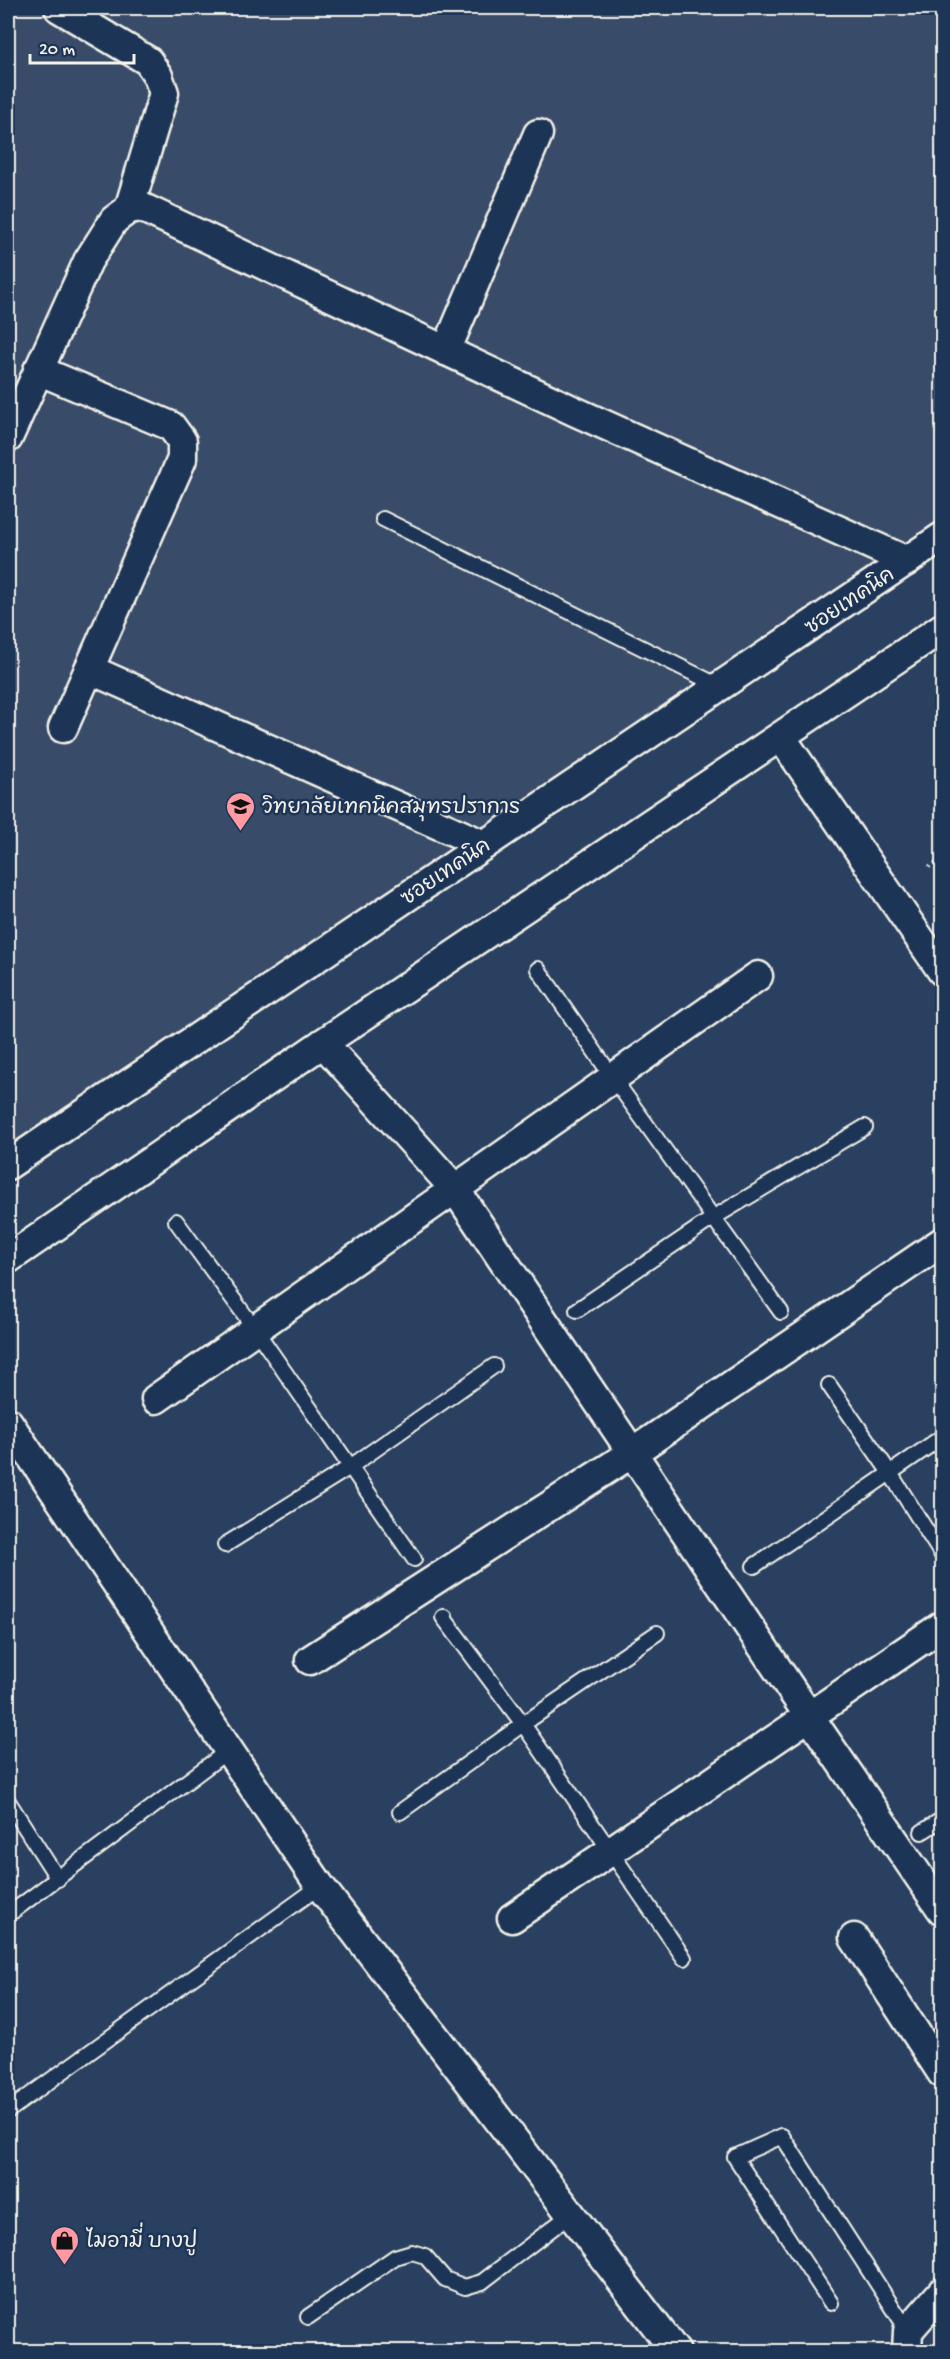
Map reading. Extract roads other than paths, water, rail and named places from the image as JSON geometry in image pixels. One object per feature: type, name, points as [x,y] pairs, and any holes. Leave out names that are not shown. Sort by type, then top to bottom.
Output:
[{"type":"street","points":[[59,8],[148,61],[158,76],[164,93],[129,208]]},
{"type":"street","points":[[446,351],[537,134]]},
{"type":"street","points":[[8,438],[88,261],[114,220],[129,208],[141,207],[446,351],[907,561]]},
{"type":"street","points":[[38,370],[171,426],[182,441],[182,459],[63,728]]},
{"type":"street","name":"ซอยเทคนิค","points":[[8,1165],[942,537]]},
{"type":"street","points":[[8,1259],[323,1043],[942,628]]},
{"type":"street","points":[[89,669],[484,844]]},
{"type":"street","points":[[781,737],[942,970]]},
{"type":"street","points":[[156,1399],[758,976]]},
{"type":"street","points":[[323,1043],[455,1189],[942,1910]]},
{"type":"street","points":[[310,1660],[632,1453],[942,1242]]},
{"type":"street","points":[[8,1422],[320,1886],[676,2352]]},
{"type":"street","points":[[512,1918],[942,1626]]},
{"type":"street","points":[[854,1938],[942,2073]]},
{"type":"street","points":[[941,2294],[939,2316],[942,2326]]},
{"type":"street","points":[[907,2341],[941,2294]]},
{"type":"lane","points":[[383,519],[719,686]]},
{"type":"lane","points":[[538,969],[613,1078],[781,1312]]},
{"type":"lane","points":[[578,1310],[713,1218],[865,1127]]},
{"type":"lane","points":[[176,1221],[255,1329],[414,1560]]},
{"type":"lane","points":[[225,1545],[350,1467],[494,1366]]},
{"type":"lane","points":[[829,1385],[890,1473],[942,1555]]},
{"type":"lane","points":[[754,1566],[942,1437]]},
{"type":"lane","points":[[445,1617],[443,1617],[523,1724],[684,1958]]},
{"type":"lane","points":[[400,1812],[523,1724],[657,1633]]},
{"type":"lane","points":[[8,1916],[229,1750]]},
{"type":"lane","points":[[8,1801],[58,1879]]},
{"type":"lane","points":[[922,1832],[942,1819]]},
{"type":"lane","points":[[8,2111],[320,1886]]},
{"type":"lane","points":[[831,2303],[735,2157],[782,2136],[907,2341]]},
{"type":"lane","points":[[308,2317],[394,2257],[412,2252],[425,2256],[445,2279],[465,2287],[482,2282],[571,2214]]},
{"type":"place","name":"วิทยาลัยเทคนิคสมุทรปราการ","points":[[241,832]]},
{"type":"place","name":"ไมอามี่ บางปู","points":[[65,2266]]}]
